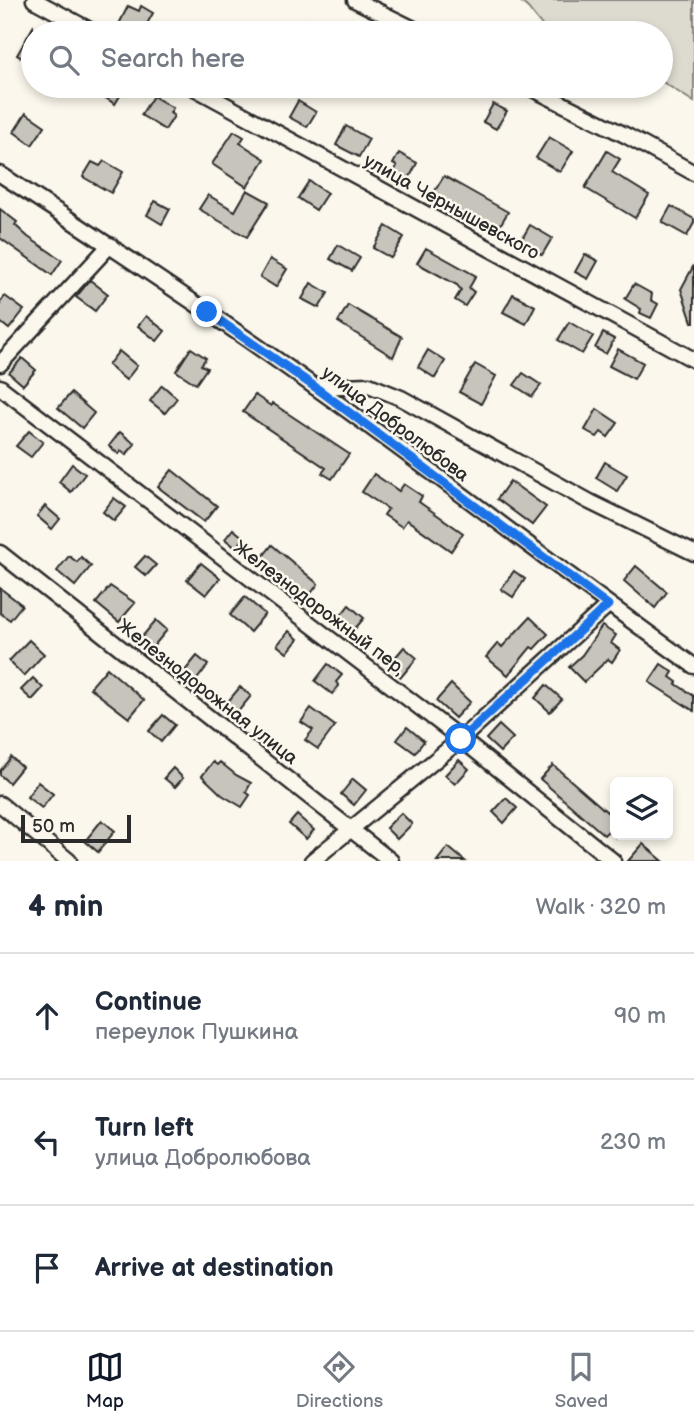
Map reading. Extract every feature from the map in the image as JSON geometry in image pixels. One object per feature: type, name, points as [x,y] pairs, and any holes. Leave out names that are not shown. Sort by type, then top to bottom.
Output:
[{"type":"street","points":[[34,0],[73,21]]},
{"type":"street","points":[[355,0],[398,21]]},
{"type":"street","name":"улица Чернышевского","points":[[213,98],[694,359]]},
{"type":"street","points":[[551,98],[694,173]]},
{"type":"street","name":"улица Добролюбова","points":[[0,174],[110,245],[315,387],[694,666]]},
{"type":"street","points":[[0,364],[110,245]]},
{"type":"street","points":[[315,387],[369,385],[401,398],[590,502],[694,554]]},
{"type":"street","name":"Железнодорожный пер,","points":[[0,387],[461,739],[613,861]]},
{"type":"street","name":"Железнодорожная улица","points":[[0,552],[391,861]]},
{"type":"street","points":[[312,861],[461,739],[608,605]]},
{"type":"street","points":[[0,804],[69,861]]},
{"type":"shaded area","points":[[519,0],[694,0],[694,102],[673,89],[673,21],[538,21]]},
{"type":"building","points":[[128,6],[139,11],[141,6],[153,13],[149,21],[120,21]]},
{"type":"building","points":[[106,98],[119,98],[115,104]]},
{"type":"building","points":[[152,98],[156,98],[173,108],[170,113],[174,116],[165,130],[141,115]]},
{"type":"building","points":[[298,101],[316,112],[307,127],[289,117]]},
{"type":"building","points":[[493,104],[507,111],[496,129],[483,122]]},
{"type":"building","points":[[26,113],[45,126],[32,145],[14,132]]},
{"type":"building","points":[[346,126],[369,139],[359,157],[336,145]]},
{"type":"building","points":[[234,131],[244,137],[240,143],[265,159],[247,187],[212,164]]},
{"type":"building","points":[[549,137],[573,151],[560,172],[536,158]]},
{"type":"building","points":[[607,151],[620,159],[612,172],[649,195],[635,218],[585,188]]},
{"type":"building","points":[[399,153],[417,163],[407,183],[392,175],[397,166],[393,164]]},
{"type":"building","points":[[104,161],[123,172],[111,193],[83,177],[92,162],[100,166]]},
{"type":"building","points":[[444,176],[508,212],[496,232],[431,197]]},
{"type":"building","points":[[309,181],[327,193],[316,210],[298,198]]},
{"type":"building","points":[[247,190],[269,202],[247,237],[199,209],[208,195],[235,211]]},
{"type":"building","points":[[155,201],[170,209],[162,224],[147,215]]},
{"type":"building","points":[[671,206],[694,219],[687,236],[662,222]]},
{"type":"building","points":[[0,209],[17,222],[15,225],[28,237],[62,260],[52,275],[0,238]]},
{"type":"building","points":[[530,225],[552,238],[542,255],[520,242]]},
{"type":"building","points":[[386,226],[404,237],[391,258],[373,248]]},
{"type":"building","points":[[338,245],[360,258],[352,271],[330,259]]},
{"type":"building","points":[[426,248],[476,276],[469,288],[474,292],[465,306],[455,300],[461,290],[457,285],[417,263]]},
{"type":"building","points":[[585,254],[598,261],[588,279],[575,272]]},
{"type":"building","points":[[270,259],[287,269],[276,287],[260,277]]},
{"type":"building","points":[[694,265],[694,322],[692,322],[681,289]]},
{"type":"building","points":[[90,280],[108,294],[95,311],[76,297]]},
{"type":"building","points":[[311,283],[328,293],[319,308],[302,299]]},
{"type":"building","points":[[634,284],[652,294],[651,300],[658,304],[651,318],[640,313],[641,309],[625,299]]},
{"type":"building","points":[[513,294],[535,306],[526,324],[503,312]]},
{"type":"building","points":[[5,296],[24,310],[9,329],[0,322],[0,303]]},
{"type":"building","points":[[348,305],[402,337],[393,357],[338,322]]},
{"type":"building","points":[[146,316],[165,331],[157,341],[138,326]]},
{"type":"building","points":[[569,322],[593,336],[582,354],[558,340]]},
{"type":"building","points":[[603,333],[614,339],[606,354],[595,348]]},
{"type":"building","points":[[191,348],[206,358],[201,365],[207,368],[196,384],[176,371]]},
{"type":"building","points":[[618,349],[643,363],[634,379],[609,366]]},
{"type":"building","points":[[428,350],[445,361],[435,378],[418,367]]},
{"type":"building","points":[[119,351],[137,366],[126,380],[108,365]]},
{"type":"building","points":[[22,358],[36,370],[23,385],[9,373]]},
{"type":"building","points":[[475,364],[496,376],[481,404],[459,392]]},
{"type":"building","points":[[523,373],[541,385],[532,397],[514,385]]},
{"type":"building","points":[[162,385],[177,398],[165,413],[150,401]]},
{"type":"building","points":[[71,393],[94,413],[82,428],[58,408]]},
{"type":"building","points":[[255,395],[271,406],[272,403],[349,454],[332,479],[322,473],[326,468],[243,412]]},
{"type":"building","points":[[597,409],[618,423],[608,437],[601,432],[597,437],[585,430]]},
{"type":"building","points":[[29,431],[43,442],[31,457],[16,446]]},
{"type":"building","points":[[120,432],[135,444],[126,455],[121,451],[119,454],[109,446]]},
{"type":"building","points":[[605,462],[627,475],[617,491],[596,478]]},
{"type":"building","points":[[72,464],[85,474],[71,492],[59,482]]},
{"type":"building","points":[[172,470],[217,506],[204,522],[158,487]]},
{"type":"building","points":[[374,474],[399,491],[404,484],[422,496],[419,502],[463,533],[451,551],[407,520],[402,527],[384,515],[388,509],[362,492]]},
{"type":"building","points":[[510,481],[546,507],[532,525],[497,499]]},
{"type":"building","points":[[114,498],[126,507],[114,521],[103,512]]},
{"type":"building","points":[[45,506],[60,519],[52,529],[37,516]]},
{"type":"building","points":[[233,529],[244,538],[236,548],[225,539]]},
{"type":"building","points":[[272,545],[318,584],[309,596],[302,591],[298,596],[257,564]]},
{"type":"building","points":[[69,556],[77,562],[81,557],[91,566],[75,586],[57,571]]},
{"type":"building","points":[[145,556],[156,565],[146,576],[135,567]]},
{"type":"building","points":[[201,563],[220,578],[206,595],[187,580]]},
{"type":"building","points":[[636,566],[667,592],[655,608],[624,581]]},
{"type":"building","points":[[514,571],[525,579],[513,597],[501,589]]},
{"type":"building","points":[[110,586],[135,603],[119,622],[96,603]]},
{"type":"building","points":[[0,588],[22,605],[10,620],[0,613]]},
{"type":"building","points":[[245,597],[265,614],[250,632],[230,615]]},
{"type":"building","points":[[349,605],[364,618],[349,636],[334,624]]},
{"type":"building","points":[[530,617],[548,634],[534,649],[531,647],[508,675],[486,657],[498,643],[502,647]]},
{"type":"building","points":[[156,620],[167,630],[152,648],[141,638]]},
{"type":"building","points":[[602,626],[616,635],[611,643],[620,650],[612,662],[608,659],[584,682],[569,667],[582,655]]},
{"type":"building","points":[[289,631],[298,639],[287,653],[277,645]]},
{"type":"building","points":[[29,640],[44,654],[24,676],[9,661]]},
{"type":"building","points":[[404,647],[417,658],[401,677],[388,666]]},
{"type":"building","points":[[197,656],[208,665],[195,682],[184,672]]},
{"type":"building","points":[[328,664],[342,675],[336,682],[339,686],[332,694],[315,681]]},
{"type":"building","points":[[661,664],[673,672],[670,677],[676,684],[694,696],[694,711],[649,682]]},
{"type":"building","points":[[107,668],[144,700],[129,718],[90,688]]},
{"type":"building","points":[[33,678],[43,688],[32,700],[21,690]]},
{"type":"building","points":[[451,684],[470,702],[455,718],[436,701]]},
{"type":"building","points":[[546,685],[562,699],[550,712],[535,698]]},
{"type":"building","points":[[240,687],[251,696],[236,714],[225,705]]},
{"type":"building","points":[[311,708],[335,726],[318,749],[305,740],[313,730],[301,722]]},
{"type":"building","points":[[163,715],[175,725],[161,742],[149,731]]},
{"type":"building","points":[[499,725],[513,738],[500,752],[486,739]]},
{"type":"building","points":[[407,727],[424,741],[415,753],[397,740]]},
{"type":"building","points":[[11,757],[22,767],[9,783],[0,775],[0,771]]},
{"type":"building","points":[[459,760],[469,769],[455,784],[445,775]]},
{"type":"building","points":[[213,762],[217,765],[220,762],[251,783],[246,792],[250,795],[242,807],[222,795],[202,776]]},
{"type":"building","points":[[553,765],[610,815],[610,833],[608,831],[604,835],[540,779]]},
{"type":"building","points":[[173,768],[183,778],[175,787],[164,778]]},
{"type":"building","points":[[353,779],[366,790],[354,805],[341,794]]},
{"type":"building","points":[[38,782],[53,794],[42,808],[27,797]]},
{"type":"building","points":[[506,798],[517,808],[504,823],[493,812]]},
{"type":"building","points":[[401,813],[412,824],[397,839],[386,828]]},
{"type":"building","points":[[297,815],[314,830],[306,839],[289,824]]},
{"type":"building","points":[[102,820],[115,831],[98,852],[85,841]]},
{"type":"building","points":[[643,844],[663,861],[628,861]]},
{"type":"building","points":[[448,847],[465,861],[437,861]]},
{"type":"route","points":[[207,312],[315,387],[608,605],[461,739]]}]
